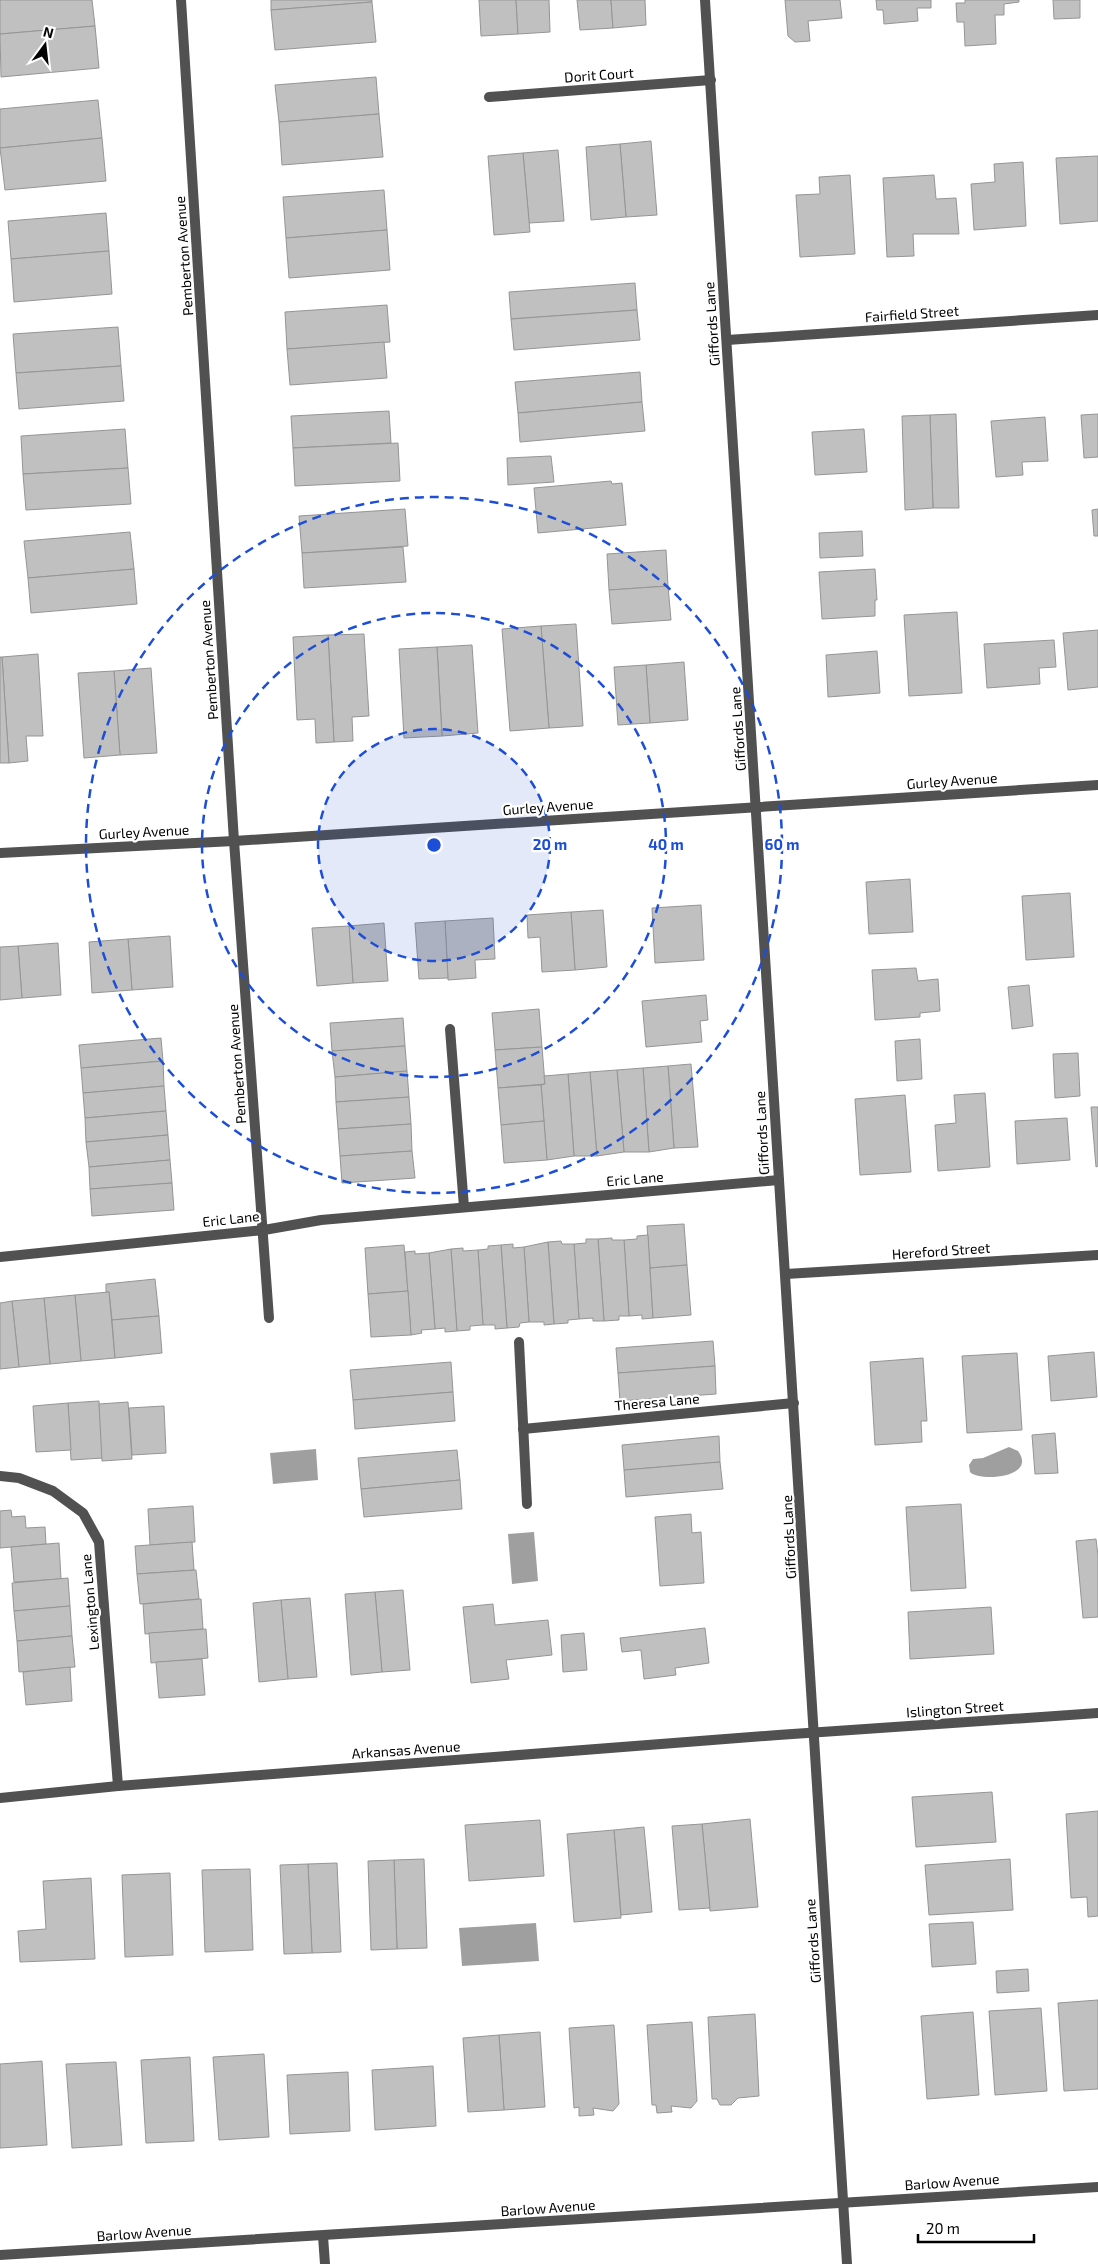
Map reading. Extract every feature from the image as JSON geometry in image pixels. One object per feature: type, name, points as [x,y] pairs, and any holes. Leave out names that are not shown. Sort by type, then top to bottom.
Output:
[{"type":"street","name":"Pemberton Avenue","points":[[181,0],[234,841],[269,1318]]},
{"type":"street","name":"Giffords Lane","points":[[705,0],[847,2264]]},
{"type":"street","name":"Dorit Court","points":[[489,97],[711,80]]},
{"type":"street","name":"Fairfield Street","points":[[727,340],[1098,314]]},
{"type":"street","name":"Gurley Avenue","points":[[0,853],[234,841],[1098,785]]},
{"type":"street","points":[[450,1029],[464,1207]]},
{"type":"street","name":"Eric Lane","points":[[0,1257],[264,1230],[321,1220],[779,1180]]},
{"type":"street","name":"Hereford Street","points":[[786,1274],[1098,1255]]},
{"type":"street","points":[[519,1342],[527,1504]]},
{"type":"street","name":"Theresa Lane","points":[[523,1429],[794,1403]]},
{"type":"street","name":"Lexington Lane","points":[[0,1476],[19,1478],[53,1491],[83,1513],[99,1542],[118,1786]]},
{"type":"street","name":"Islington Street","points":[[814,1732],[1098,1713]]},
{"type":"street","name":"Arkansas Avenue","points":[[0,1798],[118,1786],[814,1732]]},
{"type":"street","name":"Barlow Avenue","points":[[0,2255],[1098,2187]]},
{"type":"street","points":[[323,2236],[325,2264]]},
{"type":"shaded area","points":[[1009,1447],[1018,1451],[1022,1460],[1020,1467],[1014,1472],[994,1477],[984,1477],[970,1472],[969,1465],[973,1459],[983,1458]]},
{"type":"shaded area","points":[[316,1449],[318,1480],[273,1484],[270,1453]]},
{"type":"shaded area","points":[[534,1532],[538,1581],[512,1584],[508,1534]]},
{"type":"shaded area","points":[[536,1923],[539,1961],[462,1966],[459,1928]]},
{"type":"building","points":[[0,0],[92,0],[95,26],[0,34]]},
{"type":"building","points":[[271,0],[372,0],[372,2],[271,10]]},
{"type":"building","points":[[479,0],[516,0],[518,34],[481,36]]},
{"type":"building","points":[[516,0],[549,0],[550,32],[518,34]]},
{"type":"building","points":[[577,0],[611,0],[613,28],[580,30]]},
{"type":"building","points":[[611,0],[645,0],[646,25],[613,28]]},
{"type":"building","points":[[785,0],[840,0],[842,18],[808,21],[810,41],[795,42],[788,36]]},
{"type":"building","points":[[876,0],[931,0],[931,8],[917,8],[918,21],[884,24],[883,10],[877,10]]},
{"type":"building","points":[[965,0],[1019,0],[1019,2],[1004,4],[1004,15],[995,15],[996,44],[965,46],[964,22],[957,22],[956,3],[965,3]]},
{"type":"building","points":[[1053,0],[1080,0],[1080,18],[1054,19]]},
{"type":"building","points":[[372,2],[376,42],[275,50],[271,10]]},
{"type":"building","points":[[95,26],[99,68],[1,77],[0,34]]},
{"type":"building","points":[[376,77],[379,114],[279,122],[275,85]]},
{"type":"building","points":[[98,100],[102,138],[0,148],[0,109]]},
{"type":"building","points":[[379,114],[383,157],[282,165],[279,122]]},
{"type":"building","points":[[102,138],[106,181],[5,190],[0,148]]},
{"type":"building","points":[[651,141],[657,215],[626,217],[620,144]]},
{"type":"building","points":[[620,144],[626,217],[591,220],[586,147]]},
{"type":"building","points":[[558,150],[564,221],[529,223],[523,153]]},
{"type":"building","points":[[523,153],[530,232],[494,235],[488,156]]},
{"type":"building","points":[[1098,156],[1098,221],[1060,224],[1056,158]]},
{"type":"building","points":[[1023,162],[1026,226],[974,230],[971,184],[995,182],[994,164]]},
{"type":"building","points":[[850,175],[855,254],[800,257],[796,195],[820,194],[819,177]]},
{"type":"building","points":[[934,175],[936,199],[956,198],[959,234],[913,234],[914,256],[887,257],[883,178]]},
{"type":"building","points":[[384,190],[387,230],[286,238],[283,197]]},
{"type":"building","points":[[106,213],[109,251],[11,259],[8,221]]},
{"type":"building","points":[[387,230],[390,270],[289,278],[286,238]]},
{"type":"building","points":[[109,251],[112,294],[14,302],[11,259]]},
{"type":"building","points":[[635,283],[637,310],[511,319],[509,292]]},
{"type":"building","points":[[387,305],[390,342],[287,349],[285,312]]},
{"type":"building","points":[[637,310],[640,340],[514,350],[511,319]]},
{"type":"building","points":[[118,327],[121,366],[16,373],[13,334]]},
{"type":"building","points":[[384,342],[387,378],[290,385],[287,349]]},
{"type":"building","points":[[121,366],[124,401],[19,409],[16,373]]},
{"type":"building","points":[[640,372],[642,402],[518,413],[515,382]]},
{"type":"building","points":[[642,402],[645,431],[520,442],[518,413]]},
{"type":"building","points":[[389,411],[391,443],[293,448],[291,416]]},
{"type":"building","points":[[956,414],[959,508],[933,508],[930,415]]},
{"type":"building","points":[[1098,414],[1098,457],[1084,458],[1081,415]]},
{"type":"building","points":[[930,415],[933,508],[905,510],[902,416]]},
{"type":"building","points":[[1045,417],[1048,461],[1022,462],[1023,475],[996,477],[991,421]]},
{"type":"building","points":[[125,429],[128,468],[23,474],[21,436]]},
{"type":"building","points":[[864,429],[867,472],[815,475],[812,432]]},
{"type":"building","points":[[398,443],[400,481],[295,486],[293,448]]},
{"type":"building","points":[[551,456],[554,482],[508,485],[507,458]]},
{"type":"building","points":[[128,468],[131,504],[26,510],[23,474]]},
{"type":"building","points":[[611,481],[612,484],[622,483],[626,525],[538,533],[534,488]]},
{"type":"building","points":[[405,509],[408,546],[302,553],[299,516]]},
{"type":"building","points":[[1098,509],[1098,536],[1094,536],[1092,510]]},
{"type":"building","points":[[862,531],[863,556],[820,558],[819,533]]},
{"type":"building","points":[[130,532],[134,569],[28,578],[24,541]]},
{"type":"building","points":[[403,547],[406,582],[304,588],[302,553]]},
{"type":"building","points":[[666,550],[668,586],[609,590],[607,554]]},
{"type":"building","points":[[134,569],[137,604],[31,613],[28,578]]},
{"type":"building","points":[[875,569],[877,600],[875,600],[875,616],[822,619],[819,572]]},
{"type":"building","points":[[668,586],[671,620],[612,624],[609,590]]},
{"type":"building","points":[[957,612],[962,693],[909,696],[904,615]]},
{"type":"building","points":[[576,624],[583,726],[549,728],[541,626]]},
{"type":"building","points":[[541,626],[549,728],[510,731],[502,629]]},
{"type":"building","points":[[1098,630],[1098,687],[1068,690],[1063,633]]},
{"type":"building","points":[[364,634],[369,716],[352,717],[353,741],[334,742],[328,635]]},
{"type":"building","points":[[328,635],[334,742],[316,743],[315,719],[297,720],[293,637]]},
{"type":"building","points":[[1054,640],[1056,667],[1039,668],[1040,684],[987,688],[984,644]]},
{"type":"building","points":[[472,645],[478,733],[442,736],[437,647]]},
{"type":"building","points":[[437,647],[442,736],[404,738],[399,649]]},
{"type":"building","points":[[877,651],[880,693],[828,697],[826,655]]},
{"type":"building","points":[[38,654],[43,736],[26,736],[28,761],[9,763],[2,657]]},
{"type":"building","points":[[0,657],[2,657],[9,763],[0,763]]},
{"type":"building","points":[[684,662],[688,720],[650,723],[646,665]]},
{"type":"building","points":[[646,665],[650,723],[618,725],[614,667]]},
{"type":"building","points":[[151,668],[157,753],[120,755],[114,671]]},
{"type":"building","points":[[114,671],[120,755],[84,758],[78,673]]},
{"type":"building","points":[[910,879],[913,932],[869,934],[866,882]]},
{"type":"building","points":[[1070,893],[1074,957],[1026,960],[1022,896]]},
{"type":"building","points":[[701,905],[704,960],[655,963],[652,908]]},
{"type":"building","points":[[603,910],[607,967],[575,970],[571,912]]},
{"type":"building","points":[[571,912],[575,970],[542,972],[540,937],[528,938],[527,915]]},
{"type":"building","points":[[493,918],[495,959],[475,960],[476,978],[448,980],[445,921]]},
{"type":"building","points":[[445,921],[448,978],[419,979],[415,923]]},
{"type":"building","points":[[384,923],[388,981],[353,983],[349,926]]},
{"type":"building","points":[[349,926],[353,983],[317,986],[312,928]]},
{"type":"building","points":[[170,936],[173,987],[132,990],[128,939]]},
{"type":"building","points":[[128,939],[132,990],[92,993],[89,942]]},
{"type":"building","points":[[58,943],[61,995],[22,998],[18,946]]},
{"type":"building","points":[[18,946],[22,998],[0,1000],[0,947]]},
{"type":"building","points":[[916,968],[918,981],[938,979],[940,1011],[920,1013],[920,1017],[875,1020],[872,970]]},
{"type":"building","points":[[1029,985],[1033,1026],[1012,1029],[1008,987]]},
{"type":"building","points":[[706,995],[708,1020],[700,1021],[702,1042],[646,1047],[642,1001]]},
{"type":"building","points":[[539,1009],[542,1047],[495,1050],[492,1013]]},
{"type":"building","points":[[403,1018],[405,1046],[332,1051],[330,1023]]},
{"type":"building","points":[[161,1038],[163,1061],[81,1068],[79,1045]]},
{"type":"building","points":[[920,1039],[922,1079],[897,1081],[895,1041]]},
{"type":"building","points":[[405,1046],[407,1071],[335,1077],[332,1051]]},
{"type":"building","points":[[542,1047],[545,1084],[498,1088],[495,1050]]},
{"type":"building","points":[[1078,1053],[1080,1096],[1055,1098],[1053,1054]]},
{"type":"building","points":[[163,1061],[164,1086],[83,1093],[81,1068]]},
{"type":"building","points":[[691,1064],[698,1147],[674,1148],[668,1066]]},
{"type":"building","points":[[668,1066],[674,1148],[649,1152],[643,1068]]},
{"type":"building","points":[[643,1068],[649,1152],[624,1152],[617,1070]]},
{"type":"building","points":[[617,1070],[624,1152],[597,1156],[590,1072]]},
{"type":"building","points":[[407,1071],[409,1097],[336,1102],[335,1077]]},
{"type":"building","points":[[590,1072],[597,1156],[574,1156],[568,1074]]},
{"type":"building","points":[[568,1074],[574,1156],[547,1160],[541,1085],[545,1084],[544,1076]]},
{"type":"building","points":[[541,1085],[544,1121],[501,1125],[498,1088]]},
{"type":"building","points":[[164,1086],[166,1111],[85,1118],[83,1093]]},
{"type":"building","points":[[985,1093],[990,1167],[938,1171],[935,1125],[956,1123],[954,1095]]},
{"type":"building","points":[[905,1095],[911,1172],[860,1175],[855,1099]]},
{"type":"building","points":[[409,1097],[411,1124],[338,1129],[336,1102]]},
{"type":"building","points":[[1091,1107],[1098,1107],[1098,1166],[1096,1167]]},
{"type":"building","points":[[166,1111],[168,1135],[86,1142],[85,1118]]},
{"type":"building","points":[[1067,1118],[1070,1160],[1017,1164],[1015,1121]]},
{"type":"building","points":[[544,1121],[547,1160],[504,1163],[501,1125]]},
{"type":"building","points":[[411,1124],[412,1151],[340,1156],[338,1129]]},
{"type":"building","points":[[168,1135],[170,1160],[89,1167],[86,1142]]},
{"type":"building","points":[[412,1151],[415,1178],[342,1183],[340,1156]]},
{"type":"building","points":[[170,1160],[172,1183],[90,1189],[89,1167]]},
{"type":"building","points":[[172,1183],[174,1210],[92,1216],[90,1189]]},
{"type":"building","points":[[684,1224],[687,1265],[650,1268],[647,1226]]},
{"type":"building","points":[[648,1235],[653,1318],[642,1319],[642,1315],[629,1316],[624,1240],[637,1239],[637,1236]]},
{"type":"building","points":[[612,1238],[612,1240],[624,1240],[629,1316],[619,1316],[619,1320],[604,1321],[598,1239]]},
{"type":"building","points":[[586,1239],[598,1239],[604,1321],[593,1321],[593,1318],[579,1319],[574,1244],[586,1243]]},
{"type":"building","points":[[561,1241],[562,1244],[574,1244],[579,1319],[568,1320],[568,1323],[554,1324],[548,1242]]},
{"type":"building","points":[[548,1242],[554,1324],[544,1325],[544,1322],[529,1322],[524,1247]]},
{"type":"building","points":[[513,1244],[513,1248],[524,1247],[529,1322],[520,1323],[519,1327],[507,1328],[501,1245]]},
{"type":"building","points":[[404,1245],[408,1291],[368,1294],[365,1248]]},
{"type":"building","points":[[501,1245],[507,1328],[495,1329],[495,1325],[483,1325],[478,1250],[488,1249],[488,1246]]},
{"type":"building","points":[[463,1248],[463,1251],[478,1250],[483,1325],[470,1326],[470,1330],[457,1331],[451,1249]]},
{"type":"building","points":[[451,1249],[457,1331],[445,1332],[445,1328],[435,1329],[429,1253]]},
{"type":"building","points":[[415,1251],[415,1254],[429,1253],[435,1329],[421,1330],[422,1333],[411,1335],[405,1252]]},
{"type":"building","points":[[687,1265],[691,1315],[653,1318],[650,1268]]},
{"type":"building","points":[[155,1279],[159,1316],[112,1320],[109,1292],[106,1292],[106,1284]]},
{"type":"building","points":[[408,1291],[411,1335],[371,1337],[368,1294]]},
{"type":"building","points":[[109,1292],[115,1358],[81,1361],[75,1295]]},
{"type":"building","points":[[75,1295],[81,1361],[50,1364],[44,1298]]},
{"type":"building","points":[[44,1298],[50,1364],[19,1367],[12,1301]]},
{"type":"building","points":[[12,1301],[19,1367],[0,1369],[0,1303]]},
{"type":"building","points":[[159,1316],[162,1353],[115,1358],[112,1320]]},
{"type":"building","points":[[713,1341],[715,1366],[618,1373],[616,1348]]},
{"type":"building","points":[[1094,1352],[1097,1397],[1051,1401],[1048,1356]]},
{"type":"building","points":[[1017,1353],[1022,1430],[967,1433],[962,1356]]},
{"type":"building","points":[[923,1358],[927,1421],[921,1421],[922,1442],[875,1445],[870,1362]]},
{"type":"building","points":[[451,1362],[453,1392],[353,1400],[350,1370]]},
{"type":"building","points":[[715,1366],[716,1394],[620,1401],[618,1373]]},
{"type":"building","points":[[453,1392],[455,1421],[355,1429],[353,1400]]},
{"type":"building","points":[[99,1401],[103,1458],[71,1460],[68,1403]]},
{"type":"building","points":[[128,1402],[132,1459],[102,1461],[99,1404]]},
{"type":"building","points":[[68,1403],[71,1450],[36,1452],[33,1406]]},
{"type":"building","points":[[164,1406],[166,1453],[132,1455],[129,1408]]},
{"type":"building","points":[[1055,1433],[1058,1473],[1035,1474],[1032,1435]]},
{"type":"building","points":[[719,1436],[720,1462],[624,1470],[622,1445]]},
{"type":"building","points":[[457,1450],[460,1480],[361,1489],[358,1458]]},
{"type":"building","points":[[720,1462],[723,1489],[626,1497],[624,1470]]},
{"type":"building","points":[[460,1480],[462,1509],[364,1517],[361,1489]]},
{"type":"building","points":[[961,1504],[966,1588],[911,1591],[906,1507]]},
{"type":"building","points":[[193,1506],[195,1542],[150,1545],[148,1509]]},
{"type":"building","points":[[11,1510],[12,1517],[25,1516],[26,1528],[45,1527],[46,1544],[0,1548],[0,1511]]},
{"type":"building","points":[[691,1514],[692,1533],[701,1532],[704,1583],[660,1586],[655,1517]]},
{"type":"building","points":[[1096,1539],[1098,1556],[1098,1617],[1083,1618],[1076,1541]]},
{"type":"building","points":[[192,1542],[194,1570],[137,1574],[135,1546]]},
{"type":"building","points":[[59,1543],[61,1579],[14,1582],[11,1547]]},
{"type":"building","points":[[196,1570],[199,1599],[140,1604],[137,1574]]},
{"type":"building","points":[[68,1578],[70,1606],[14,1611],[12,1583]]},
{"type":"building","points":[[403,1590],[410,1670],[382,1672],[375,1592]]},
{"type":"building","points":[[375,1592],[382,1672],[351,1675],[345,1594]]},
{"type":"building","points":[[310,1598],[317,1677],[288,1679],[281,1600]]},
{"type":"building","points":[[201,1599],[203,1629],[145,1634],[143,1604]]},
{"type":"building","points":[[281,1600],[288,1679],[259,1682],[253,1603]]},
{"type":"building","points":[[493,1604],[495,1625],[548,1620],[552,1655],[506,1660],[509,1679],[471,1683],[463,1607]]},
{"type":"building","points":[[70,1606],[72,1636],[17,1641],[14,1611]]},
{"type":"building","points":[[991,1607],[994,1654],[910,1659],[908,1612]]},
{"type":"building","points":[[705,1628],[709,1663],[675,1668],[676,1675],[644,1679],[641,1650],[622,1652],[620,1638]]},
{"type":"building","points":[[206,1629],[208,1658],[151,1663],[149,1633]]},
{"type":"building","points":[[584,1633],[587,1670],[563,1672],[561,1635]]},
{"type":"building","points":[[72,1636],[75,1667],[19,1672],[17,1641]]},
{"type":"building","points":[[202,1659],[205,1695],[159,1698],[156,1662]]},
{"type":"building","points":[[70,1667],[72,1701],[26,1705],[23,1672]]},
{"type":"building","points":[[992,1792],[996,1842],[916,1847],[912,1797]]},
{"type":"building","points":[[1098,1811],[1098,1916],[1088,1917],[1087,1897],[1071,1898],[1066,1814]]},
{"type":"building","points":[[750,1819],[758,1907],[710,1911],[702,1824]]},
{"type":"building","points":[[540,1820],[544,1876],[469,1881],[465,1825]]},
{"type":"building","points":[[702,1824],[710,1908],[679,1910],[672,1826]]},
{"type":"building","points":[[644,1827],[652,1912],[621,1915],[614,1830]]},
{"type":"building","points":[[614,1830],[621,1918],[574,1922],[567,1834]]},
{"type":"building","points":[[424,1859],[427,1948],[397,1949],[394,1860]]},
{"type":"building","points":[[1010,1859],[1013,1910],[929,1915],[925,1865]]},
{"type":"building","points":[[394,1860],[397,1949],[371,1950],[368,1861]]},
{"type":"building","points":[[337,1863],[341,1952],[312,1953],[308,1864]]},
{"type":"building","points":[[308,1864],[312,1953],[284,1954],[280,1865]]},
{"type":"building","points":[[250,1869],[253,1950],[205,1952],[202,1870]]},
{"type":"building","points":[[170,1873],[173,1955],[125,1957],[122,1875]]},
{"type":"building","points":[[91,1878],[95,1959],[20,1962],[18,1931],[46,1929],[43,1881]]},
{"type":"building","points":[[973,1922],[976,1964],[932,1967],[929,1924]]},
{"type":"building","points":[[1028,1969],[1029,1991],[997,1993],[996,1971]]},
{"type":"building","points":[[1098,2000],[1098,2089],[1064,2091],[1058,2003]]},
{"type":"building","points":[[1041,2008],[1047,2091],[995,2095],[989,2011]]},
{"type":"building","points":[[973,2012],[979,2095],[927,2099],[921,2016]]},
{"type":"building","points":[[755,2014],[759,2096],[738,2098],[731,2105],[720,2105],[717,2099],[712,2099],[708,2017]]},
{"type":"building","points":[[692,2022],[697,2101],[691,2108],[671,2106],[672,2112],[657,2113],[656,2105],[652,2105],[647,2025]]},
{"type":"building","points":[[614,2025],[619,2104],[613,2111],[593,2108],[594,2115],[579,2116],[579,2107],[574,2108],[569,2028]]},
{"type":"building","points":[[540,2032],[545,2107],[504,2110],[499,2035]]},
{"type":"building","points":[[499,2035],[504,2110],[468,2112],[463,2038]]},
{"type":"building","points":[[264,2054],[269,2137],[219,2140],[213,2057]]},
{"type":"building","points":[[190,2057],[194,2141],[146,2143],[141,2060]]},
{"type":"building","points":[[42,2061],[47,2145],[0,2148],[0,2064]]},
{"type":"building","points":[[116,2062],[122,2145],[72,2148],[66,2064]]},
{"type":"building","points":[[433,2066],[436,2126],[375,2130],[372,2070]]},
{"type":"building","points":[[348,2072],[350,2131],[290,2134],[287,2075]]}]
